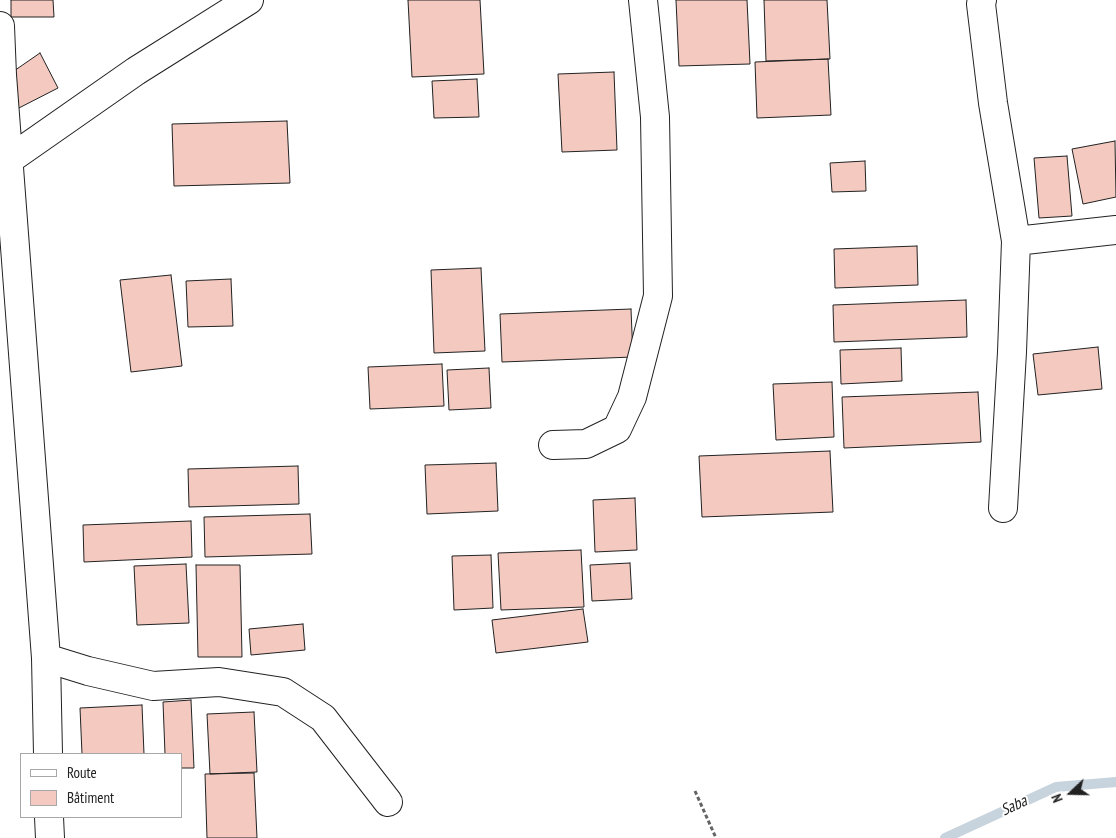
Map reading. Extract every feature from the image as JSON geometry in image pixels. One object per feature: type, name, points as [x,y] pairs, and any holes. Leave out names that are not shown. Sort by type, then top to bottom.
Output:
[{"type":"street","points":[[5,163],[136,71],[249,0]]},
{"type":"street","points":[[553,445],[586,444],[618,429],[632,397],[658,296],[655,117],[643,0]]},
{"type":"street","points":[[982,0],[993,103],[1016,241],[1003,508]]},
{"type":"street","points":[[0,26],[5,163],[46,658],[48,753]]},
{"type":"street","points":[[1016,241],[1116,230]]},
{"type":"street","points":[[46,658],[88,671],[153,686],[219,682],[283,692],[323,718],[388,802]]},
{"type":"street","points":[[49,818],[50,838]]},
{"type":"path","points":[[695,791],[716,838]]},
{"type":"building","points":[[11,0],[53,0],[54,17],[11,17]]},
{"type":"building","points":[[408,0],[480,0],[484,74],[412,77]]},
{"type":"building","points":[[676,0],[747,0],[750,64],[679,66]]},
{"type":"building","points":[[764,0],[827,0],[830,59],[766,61]]},
{"type":"building","points":[[40,53],[58,88],[15,110],[11,73]]},
{"type":"building","points":[[828,59],[831,115],[757,118],[755,62]]},
{"type":"building","points":[[614,72],[617,150],[562,152],[558,74]]},
{"type":"building","points":[[477,79],[479,117],[434,118],[432,81]]},
{"type":"building","points":[[287,121],[290,183],[174,186],[172,124]]},
{"type":"building","points":[[1115,141],[1116,197],[1083,204],[1072,149]]},
{"type":"building","points":[[1067,156],[1072,216],[1039,218],[1034,158]]},
{"type":"building","points":[[865,161],[866,191],[832,192],[830,163]]},
{"type":"building","points":[[917,246],[918,285],[835,288],[834,249]]},
{"type":"building","points":[[481,268],[485,351],[434,353],[431,270]]},
{"type":"building","points":[[171,275],[182,366],[131,372],[120,280]]},
{"type":"building","points":[[231,279],[233,326],[188,327],[186,281]]},
{"type":"building","points":[[966,300],[967,337],[834,342],[833,305]]},
{"type":"building","points":[[631,309],[633,357],[502,362],[500,314]]},
{"type":"building","points":[[1098,347],[1102,389],[1038,395],[1033,354]]},
{"type":"building","points":[[901,348],[902,381],[841,384],[840,350]]},
{"type":"building","points":[[442,364],[444,406],[370,409],[368,367]]},
{"type":"building","points":[[489,368],[491,408],[449,410],[447,370]]},
{"type":"building","points":[[832,382],[834,437],[776,440],[773,384]]},
{"type":"building","points":[[978,392],[981,442],[844,448],[842,397]]},
{"type":"building","points":[[830,451],[833,512],[702,517],[699,456]]},
{"type":"building","points":[[496,463],[498,511],[427,514],[425,465]]},
{"type":"building","points":[[298,466],[299,504],[189,507],[188,469]]},
{"type":"building","points":[[635,498],[637,550],[595,552],[593,500]]},
{"type":"building","points":[[310,514],[312,554],[205,557],[204,517]]},
{"type":"building","points":[[191,521],[192,557],[84,562],[83,525]]},
{"type":"building","points":[[581,550],[584,607],[501,610],[498,553]]},
{"type":"building","points":[[491,555],[493,608],[454,610],[452,556]]},
{"type":"building","points":[[630,563],[632,599],[592,601],[590,565]]},
{"type":"building","points":[[186,564],[189,623],[137,625],[134,566]]},
{"type":"building","points":[[196,565],[240,565],[242,657],[198,657]]},
{"type":"building","points":[[583,609],[588,642],[496,653],[492,620]]},
{"type":"building","points":[[303,624],[305,650],[251,655],[249,629]]},
{"type":"building","points":[[191,700],[194,768],[182,768],[182,753],[165,753],[163,702]]},
{"type":"building","points":[[142,705],[144,753],[82,753],[80,708]]},
{"type":"building","points":[[254,712],[257,772],[210,774],[207,714]]},
{"type":"building","points":[[254,773],[257,838],[207,838],[205,774]]},
{"type":"waterway","name":"Saba","points":[[945,838],[1056,787],[1116,782]]}]
